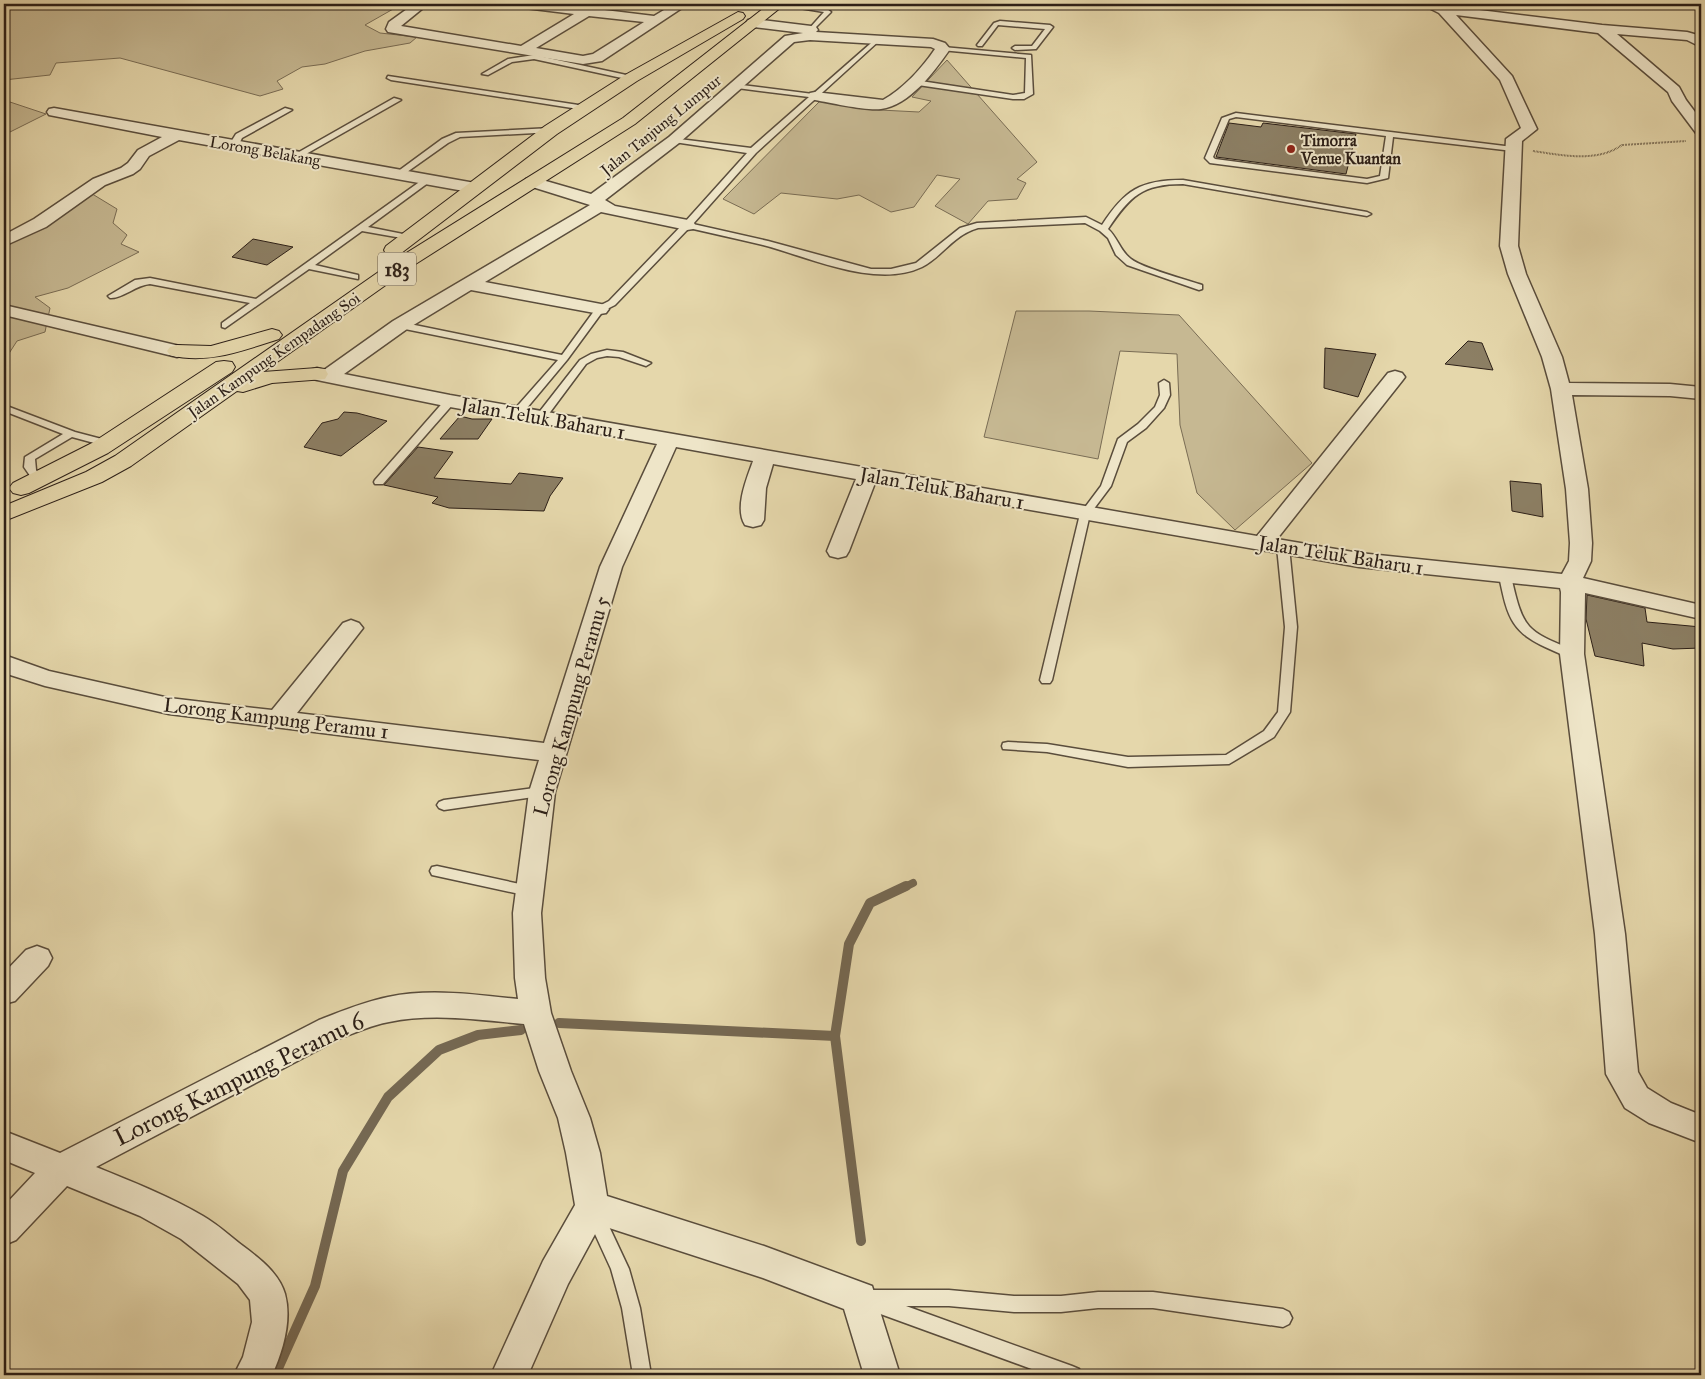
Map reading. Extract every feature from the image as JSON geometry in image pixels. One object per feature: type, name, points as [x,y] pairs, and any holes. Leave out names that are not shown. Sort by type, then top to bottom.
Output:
[{"type":"highway","name":"Jalan Kampung Kempadang Soi","points":[[4,514],[94,477],[123,461],[407,261],[532,182],[595,123],[612,105],[631,78],[699,40],[778,4]]},
{"type":"highway","name":"Jalan Kampung Kempadang Soi","points":[[4,496],[80,462],[168,406],[410,238],[556,128],[595,123],[650,106],[755,13]]},
{"type":"highway","points":[[612,105],[650,106]]},
{"type":"highway","points":[[318,324],[299,351],[299,358],[303,364],[322,375]]},
{"type":"highway","points":[[177,351],[212,352],[272,335]]},
{"type":"highway","points":[[168,406],[184,368],[182,359],[177,351]]},
{"type":"highway","points":[[214,398],[270,377],[289,374],[322,375]]},
{"type":"street","points":[[422,4],[394,25],[392,29],[583,60],[598,58],[682,4]]},
{"type":"street","points":[[525,4],[657,20]]},
{"type":"street","points":[[1438,7],[1602,29],[1687,36],[1696,38],[1701,42]]},
{"type":"street","points":[[1438,7],[1507,79],[1529,129],[1514,138],[1509,246],[1517,274],[1552,356],[1561,389],[1577,489],[1581,534],[1580,561],[1570,582],[1573,592],[1572,654],[1610,934],[1622,1074],[1636,1098],[1660,1113],[1701,1129]]},
{"type":"street","points":[[523,50],[588,11]]},
{"type":"street","points":[[755,13],[805,33],[860,40],[876,39],[938,46],[914,82],[892,102],[879,105],[814,96]]},
{"type":"street","points":[[1602,29],[1674,90],[1701,130]]},
{"type":"street","name":"Jalan Tanjung Lumpur","points":[[532,182],[598,203],[737,86],[785,42],[805,33]]},
{"type":"street","name":"Lorong Belakang","points":[[54,112],[234,146],[476,188]]},
{"type":"street","points":[[4,241],[40,223],[99,182],[127,171],[134,166],[143,153],[177,135]]},
{"type":"street","points":[[322,375],[598,203],[610,210],[687,225]]},
{"type":"street","points":[[468,284],[600,309]]},
{"type":"street","points":[[4,310],[177,351]]},
{"type":"street","name":"Jalan Teluk Baharu 1","points":[[322,375],[450,401],[669,441],[1085,514],[1359,560],[1570,582],[1701,612]]},
{"type":"street","points":[[1273,545],[1395,377]]},
{"type":"street","points":[[1561,389],[1670,390],[1701,393]]},
{"type":"street","name":"Lorong Kampung Peramu 5","points":[[592,1208],[583,1153],[574,1118],[555,1071],[536,1013],[528,947],[527,913],[529,891],[542,792],[553,753],[611,567],[669,441]]},
{"type":"street","points":[[753,520],[751,504],[765,457]]},
{"type":"street","points":[[838,551],[868,475]]},
{"type":"street","points":[[278,720],[351,628]]},
{"type":"street","name":"Lorong Kampung Peramu 1","points":[[4,662],[10,667],[44,678],[169,706],[553,753]]},
{"type":"street","points":[[4,992],[37,958]]},
{"type":"street","name":"Lorong Kampung Peramu 6","points":[[4,1229],[62,1168],[330,1029],[370,1014],[410,1007],[461,1006],[536,1013]]},
{"type":"street","points":[[4,1145],[152,1205],[193,1228],[250,1272],[266,1294],[270,1322],[260,1361],[253,1375]]},
{"type":"street","points":[[510,1375],[555,1273],[592,1208],[764,1262],[859,1298],[882,1375]]},
{"type":"lane","points":[[588,11],[602,4]]},
{"type":"lane","points":[[778,4],[826,10],[828,12],[805,33]]},
{"type":"lane","points":[[938,46],[980,45],[1034,48],[1050,27],[996,24],[980,45]]},
{"type":"lane","points":[[517,412],[564,358],[600,309],[612,302],[687,225],[753,151],[876,39]]},
{"type":"lane","points":[[914,82],[1013,98],[1028,94],[1029,56],[938,46]]},
{"type":"lane","points":[[486,74],[510,60],[534,57],[631,78]]},
{"type":"lane","points":[[391,78],[595,123]]},
{"type":"lane","points":[[737,86],[814,96]]},
{"type":"lane","points":[[296,156],[397,100]]},
{"type":"lane","points":[[234,146],[234,142],[239,136],[288,110]]},
{"type":"lane","points":[[1390,134],[1384,178],[1378,181],[1367,182],[1213,162],[1209,158],[1226,118],[1230,116],[1390,134],[1514,149]]},
{"type":"lane","points":[[397,175],[444,141],[459,136],[556,128]]},
{"type":"lane","points":[[674,140],[753,151]]},
{"type":"lane","points":[[225,325],[428,180]]},
{"type":"lane","points":[[1103,229],[1120,205],[1141,187],[1164,181],[1183,182],[1366,214]]},
{"type":"lane","points":[[687,225],[765,243],[871,272],[906,270],[919,266],[963,230],[977,226],[1076,219],[1086,220],[1103,229],[1112,237],[1119,253],[1130,263],[1199,287]]},
{"type":"lane","points":[[360,228],[410,238]]},
{"type":"lane","points":[[308,266],[355,277]]},
{"type":"lane","points":[[113,296],[138,282],[150,281],[256,302]]},
{"type":"lane","points":[[400,325],[564,358]]},
{"type":"lane","points":[[541,417],[583,362],[607,353],[630,356],[646,363]]},
{"type":"lane","points":[[1046,680],[1085,514],[1106,486],[1122,441],[1152,417],[1159,408],[1165,395],[1164,383]]},
{"type":"lane","points":[[379,482],[450,401]]},
{"type":"lane","points":[[4,408],[71,434],[109,444]]},
{"type":"lane","points":[[39,481],[28,468],[27,464],[30,457],[71,434]]},
{"type":"lane","points":[[1008,746],[1048,748],[1128,762],[1229,759],[1269,734],[1284,712],[1291,627],[1273,545]]},
{"type":"lane","points":[[1505,576],[1513,615],[1520,627],[1534,639],[1572,654]]},
{"type":"lane","points":[[444,805],[542,792]]},
{"type":"lane","points":[[437,871],[529,891]]},
{"type":"lane","points":[[592,1208],[620,1270],[631,1308],[642,1375]]},
{"type":"lane","points":[[859,1298],[949,1298],[1014,1304],[1061,1304],[1098,1300],[1153,1300],[1283,1318]]},
{"type":"lane","points":[[859,1298],[1072,1375]]},
{"type":"path","points":[[1514,149],[1588,156],[1615,152],[1622,145],[1691,141]]},
{"type":"shaded area","points":[[4,4],[402,4],[365,25],[380,33],[417,37],[410,43],[365,51],[325,64],[302,67],[277,81],[283,89],[260,96],[120,58],[56,63],[50,75],[4,80]]},
{"type":"shaded area","points":[[947,60],[1037,162],[1017,179],[1026,183],[1017,199],[988,201],[968,224],[935,206],[960,179],[937,175],[914,207],[891,212],[859,195],[837,199],[781,193],[754,214],[723,199],[820,101],[880,110],[919,112],[931,101],[912,97]]},
{"type":"shaded area","points":[[4,100],[46,114],[4,135]]},
{"type":"shaded area","points":[[89,192],[117,209],[113,223],[127,235],[121,244],[139,252],[68,288],[35,297],[50,308],[45,332],[17,341],[8,355],[4,356],[4,244]]},
{"type":"shaded area","points":[[1016,311],[1089,311],[1179,315],[1312,463],[1235,530],[1197,493],[1180,425],[1177,354],[1120,351],[1098,459],[984,437]]},
{"type":"building","name":"Timorra Venue Kuantan","points":[[1229,123],[1261,127],[1263,123],[1356,134],[1346,174],[1216,157]]},
{"type":"building","points":[[253,239],[293,247],[267,265],[232,257]]},
{"type":"building","points":[[1468,341],[1482,343],[1493,370],[1445,364]]},
{"type":"building","points":[[1325,348],[1376,354],[1358,397],[1324,388]]},
{"type":"building","points":[[344,412],[357,413],[387,421],[341,456],[304,447],[322,423],[338,419]]},
{"type":"building","points":[[460,416],[472,419],[492,419],[478,439],[440,439]]},
{"type":"building","points":[[418,447],[453,452],[434,478],[511,484],[519,473],[563,478],[550,496],[544,511],[449,508],[432,503],[438,497],[384,485]]},
{"type":"building","points":[[1510,481],[1541,484],[1543,517],[1512,511]]},
{"type":"building","points":[[1587,595],[1645,608],[1647,622],[1701,627],[1701,648],[1673,649],[1642,643],[1644,666],[1595,656],[1586,619]]},
{"type":"waterway","points":[[903,888],[913,883]]},
{"type":"waterway","points":[[835,1036],[849,944],[870,903],[906,886]]},
{"type":"waterway","points":[[559,1023],[835,1036]]},
{"type":"waterway","points":[[275,1375],[315,1286],[343,1171],[388,1097],[439,1050],[478,1035],[521,1030]]},
{"type":"waterway","points":[[835,1036],[861,1241]]},
{"type":"place","name":"Timorra Venue Kuantan","points":[[1291,149]]}]
